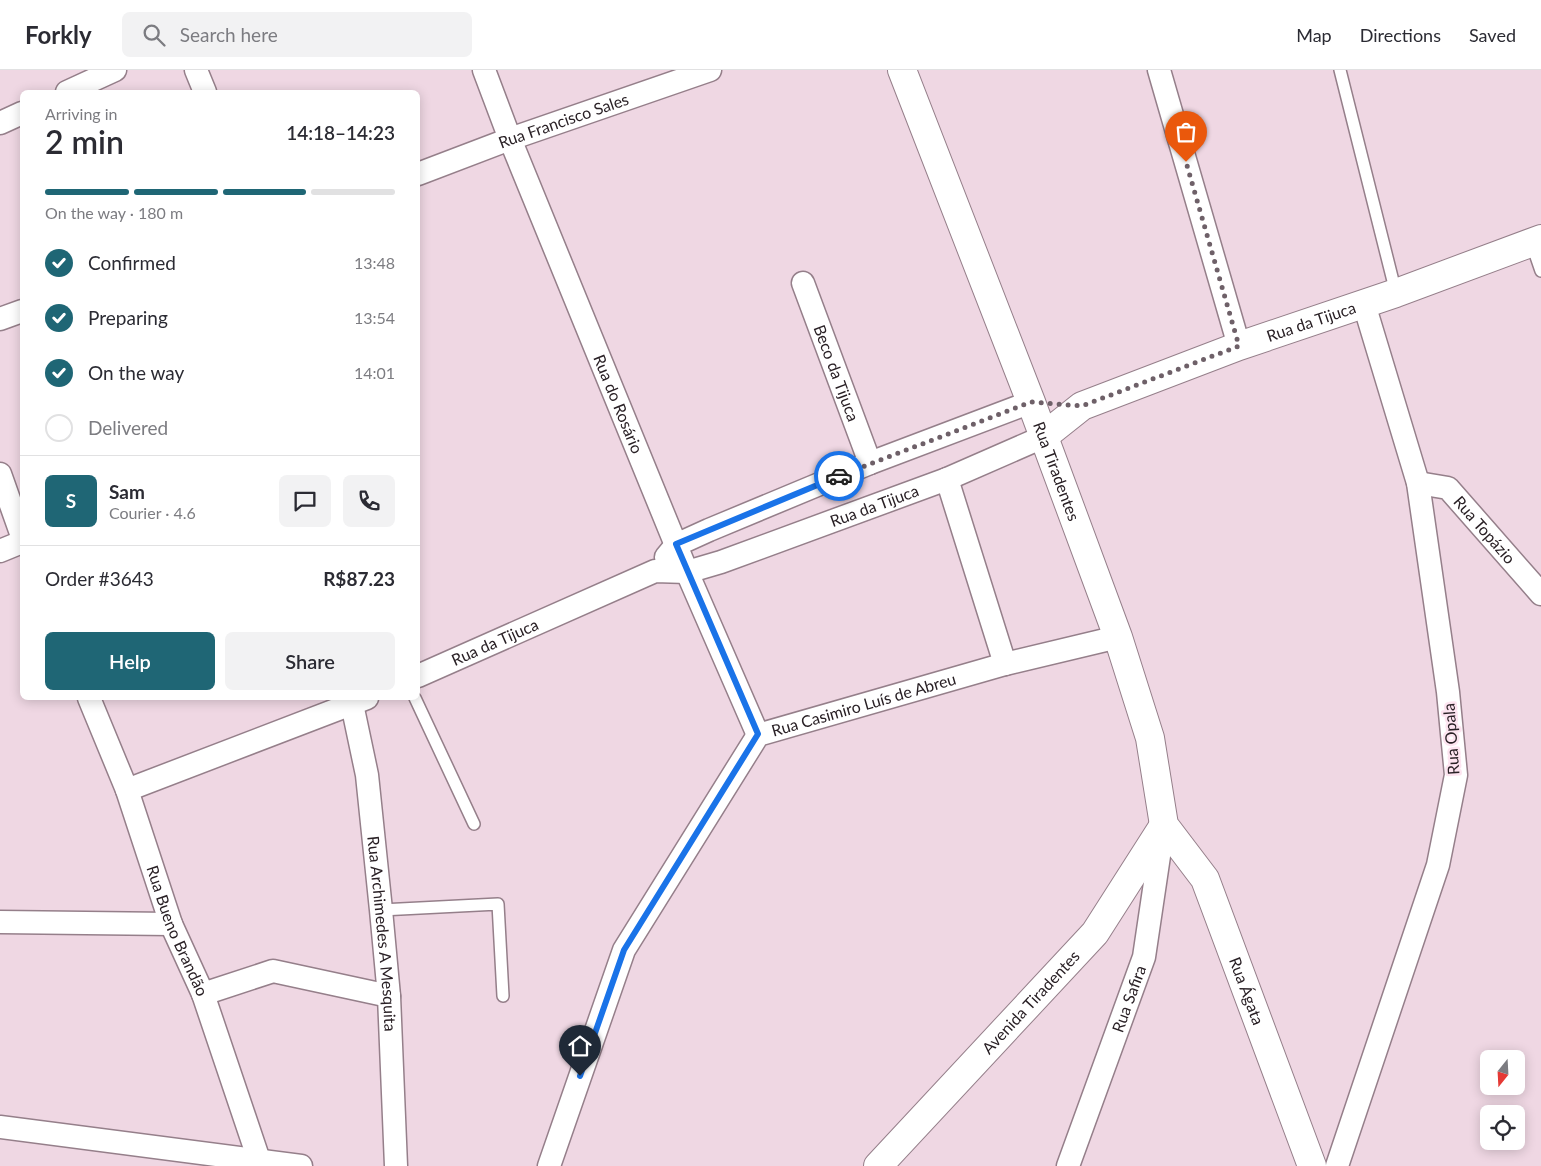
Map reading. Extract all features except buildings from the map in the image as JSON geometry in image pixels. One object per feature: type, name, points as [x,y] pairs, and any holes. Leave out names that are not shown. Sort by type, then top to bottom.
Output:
[{"type":"street","points":[[71,90],[115,70]]},
{"type":"street","points":[[196,70],[204,90]]},
{"type":"street","name":"Rua do Rosário","points":[[484,70],[510,139],[687,572],[758,734]]},
{"type":"street","name":"Rua Francisco Sales","points":[[420,173],[510,139],[710,70]]},
{"type":"street","name":"Rua Tiradentes","points":[[902,70],[1031,402],[1118,637],[1150,738],[1164,825]]},
{"type":"street","points":[[1159,70],[1239,346]]},
{"type":"street","points":[[0,123],[20,114]]},
{"type":"street","name":"Rua da Tijuca","points":[[420,675],[655,571],[687,572],[721,562],[946,479],[1043,437],[1082,406],[1239,346],[1396,293],[1536,241]]},
{"type":"street","name":"Beco da Tijuca","points":[[803,283],[870,463]]},
{"type":"street","name":"Rua Opala","points":[[1337,1166],[1438,865],[1456,775],[1448,692],[1418,483],[1364,304]]},
{"type":"street","points":[[0,319],[20,313]]},
{"type":"street","name":"Rua da Tijuca","points":[[655,571],[676,544],[870,463],[1031,402],[1082,406]]},
{"type":"street","points":[[0,474],[20,530]]},
{"type":"street","points":[[946,479],[1005,664]]},
{"type":"street","name":"Rua Topázio","points":[[1418,483],[1448,488],[1541,594]]},
{"type":"street","points":[[0,551],[20,543]]},
{"type":"street","name":"Rua Casimiro Luís de Abreu","points":[[549,1166],[624,950],[758,734],[1005,664],[1118,637]]},
{"type":"street","name":"Rua Bueno Brandão","points":[[90,700],[127,790],[171,924],[203,994],[260,1163]]},
{"type":"street","points":[[127,790],[356,700]]},
{"type":"street","name":"Rua Archimedes A Mesquita","points":[[356,700],[367,775],[389,996],[396,1166]]},
{"type":"street","name":"Avenida Tiradentes","points":[[878,1166],[1095,933],[1164,825]]},
{"type":"street","name":"Rua Safira","points":[[1068,1166],[1144,956],[1164,825]]},
{"type":"street","name":"Rua Ágata","points":[[1164,825],[1206,879],[1312,1166]]},
{"type":"street","points":[[0,922],[171,924]]},
{"type":"street","points":[[203,994],[273,971],[389,996]]},
{"type":"street","points":[[0,1127],[260,1163],[301,1166]]},
{"type":"lane","points":[[1340,70],[1396,293]]},
{"type":"lane","points":[[1536,241],[1541,271]]},
{"type":"lane","points":[[416,700],[474,824]]},
{"type":"lane","points":[[381,910],[498,904],[503,996]]},
{"type":"way so far","points":[[839,476],[1031,402],[1082,406],[1239,346],[1186,162]]},
{"type":"route","points":[[580,1076],[624,950],[758,734],[676,544],[839,476]]}]
